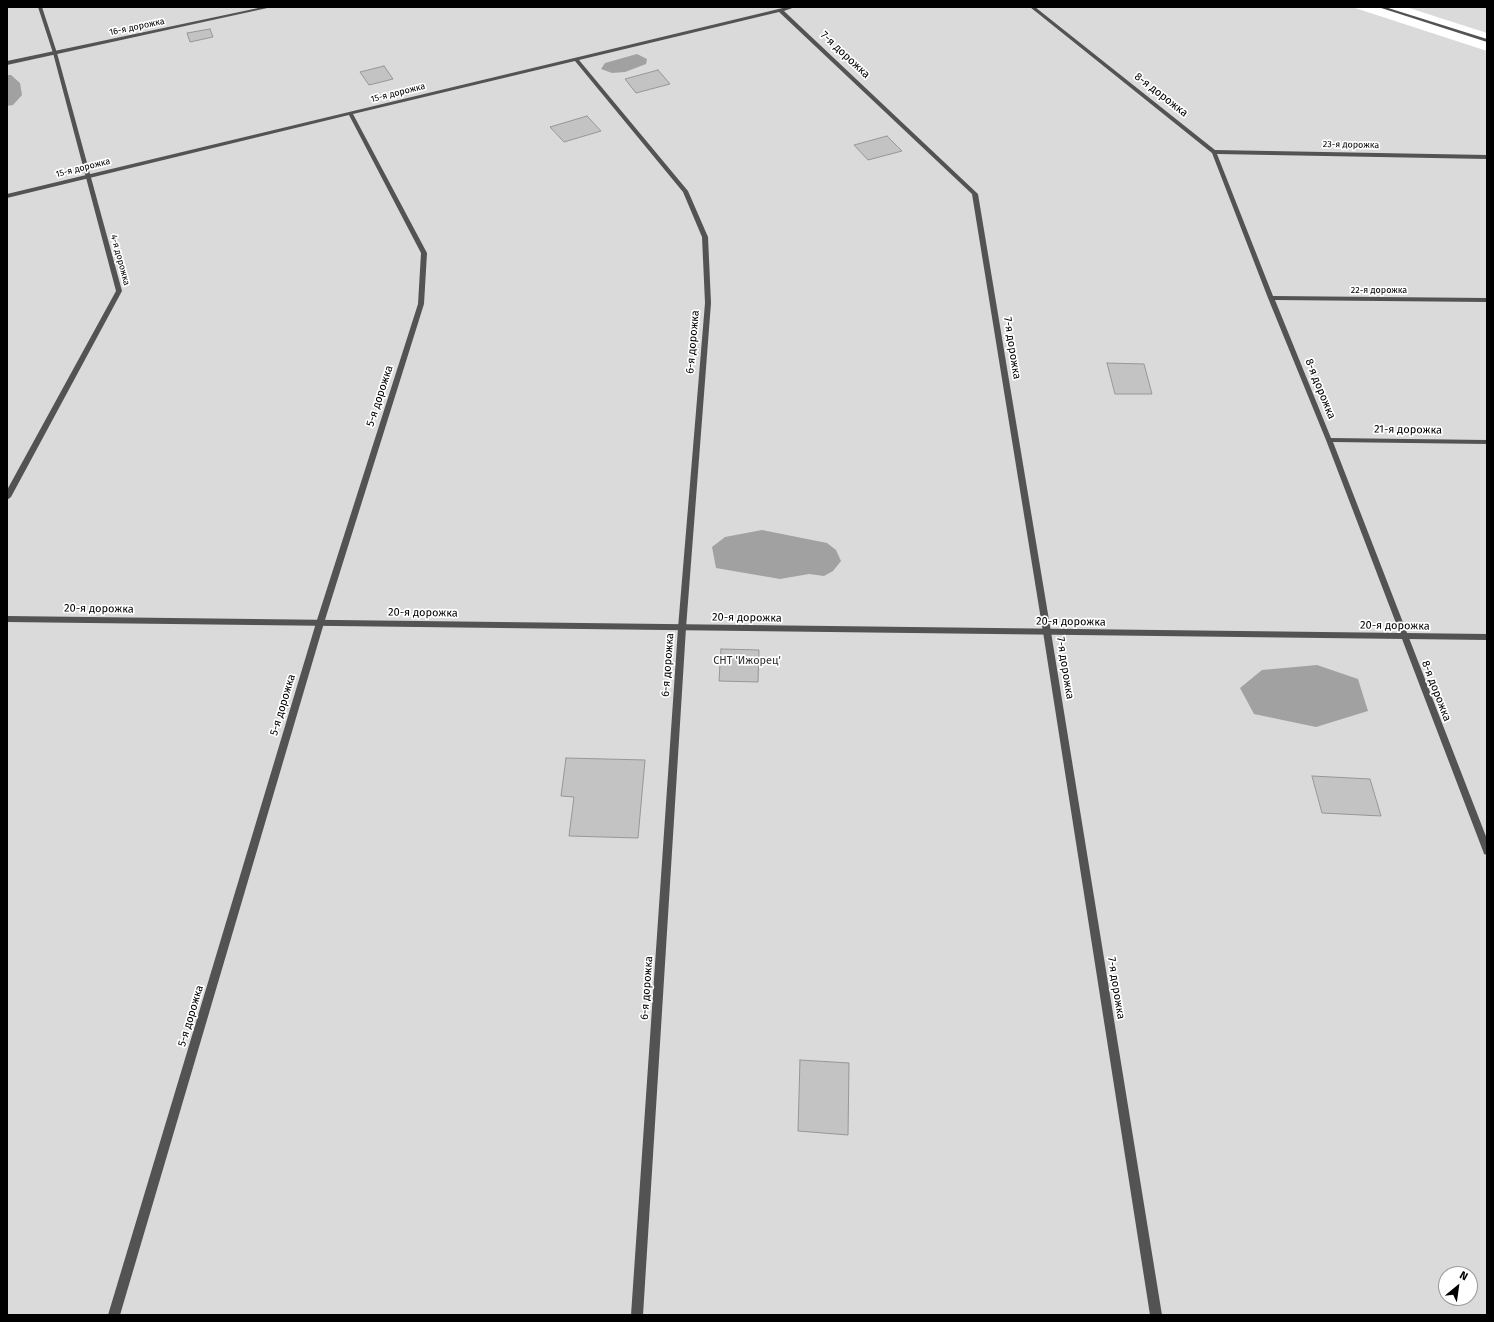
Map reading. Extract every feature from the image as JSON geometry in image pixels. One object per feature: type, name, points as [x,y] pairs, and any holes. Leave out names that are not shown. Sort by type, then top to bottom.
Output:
[{"type":"street","name":"4-я дорожка","points":[[7,497],[119,290],[55,53],[40,7]]},
{"type":"street","name":"16-я дорожка","points":[[7,63],[270,7]]},
{"type":"street","name":"15-я дорожка","points":[[7,196],[793,7]]},
{"type":"street","name":"8-я дорожка","points":[[1032,7],[1214,152],[1271,298],[1329,440],[1487,852]]},
{"type":"street","points":[[1380,7],[1487,41]]},
{"type":"street","name":"7-я дорожка","points":[[780,10],[975,194],[1047,632],[1156,1315]]},
{"type":"street","name":"6-я дорожка","points":[[576,59],[686,192],[705,238],[708,303],[682,628],[637,1315]]},
{"type":"street","name":"5-я дорожка","points":[[114,1315],[320,623],[421,304],[424,253],[350,114]]},
{"type":"street","name":"23-я дорожка","points":[[1214,152],[1487,157]]},
{"type":"street","name":"22-я дорожка","points":[[1271,298],[1487,300]]},
{"type":"street","name":"21-я дорожка","points":[[1329,440],[1487,442]]},
{"type":"street","name":"20-я дорожка","points":[[7,619],[1487,637]]},
{"type":"green space","name":"СНТ 'Ижорец'","points":[[7,7],[1352,7],[1487,51],[1487,1315],[7,1315]]},
{"type":"green space","points":[[1406,7],[1487,7],[1487,33]]},
{"type":"shaded area","points":[[637,54],[647,59],[646,64],[625,72],[612,73],[601,69],[605,63]]},
{"type":"shaded area","points":[[7,75],[11,75],[20,83],[22,95],[13,105],[7,106]]},
{"type":"shaded area","points":[[762,530],[827,543],[836,550],[841,561],[833,571],[824,576],[809,574],[780,579],[716,568],[712,547],[725,537]]},
{"type":"shaded area","points":[[1317,665],[1358,679],[1368,711],[1316,727],[1254,714],[1240,688],[1262,670]]},
{"type":"building","points":[[210,29],[213,37],[190,42],[187,33]]},
{"type":"building","points":[[384,66],[393,79],[369,85],[360,72]]},
{"type":"building","points":[[658,70],[670,84],[636,93],[625,79]]},
{"type":"building","points":[[587,116],[601,131],[564,142],[550,127]]},
{"type":"building","points":[[887,136],[902,151],[868,160],[854,145]]},
{"type":"building","points":[[1107,363],[1144,364],[1152,394],[1115,394]]},
{"type":"building","points":[[721,649],[759,650],[758,682],[719,681]]},
{"type":"building","points":[[566,758],[645,760],[638,838],[569,836],[574,797],[561,796]]},
{"type":"building","points":[[1312,776],[1370,779],[1381,816],[1322,813]]},
{"type":"building","points":[[800,1060],[849,1063],[848,1135],[798,1131]]}]
